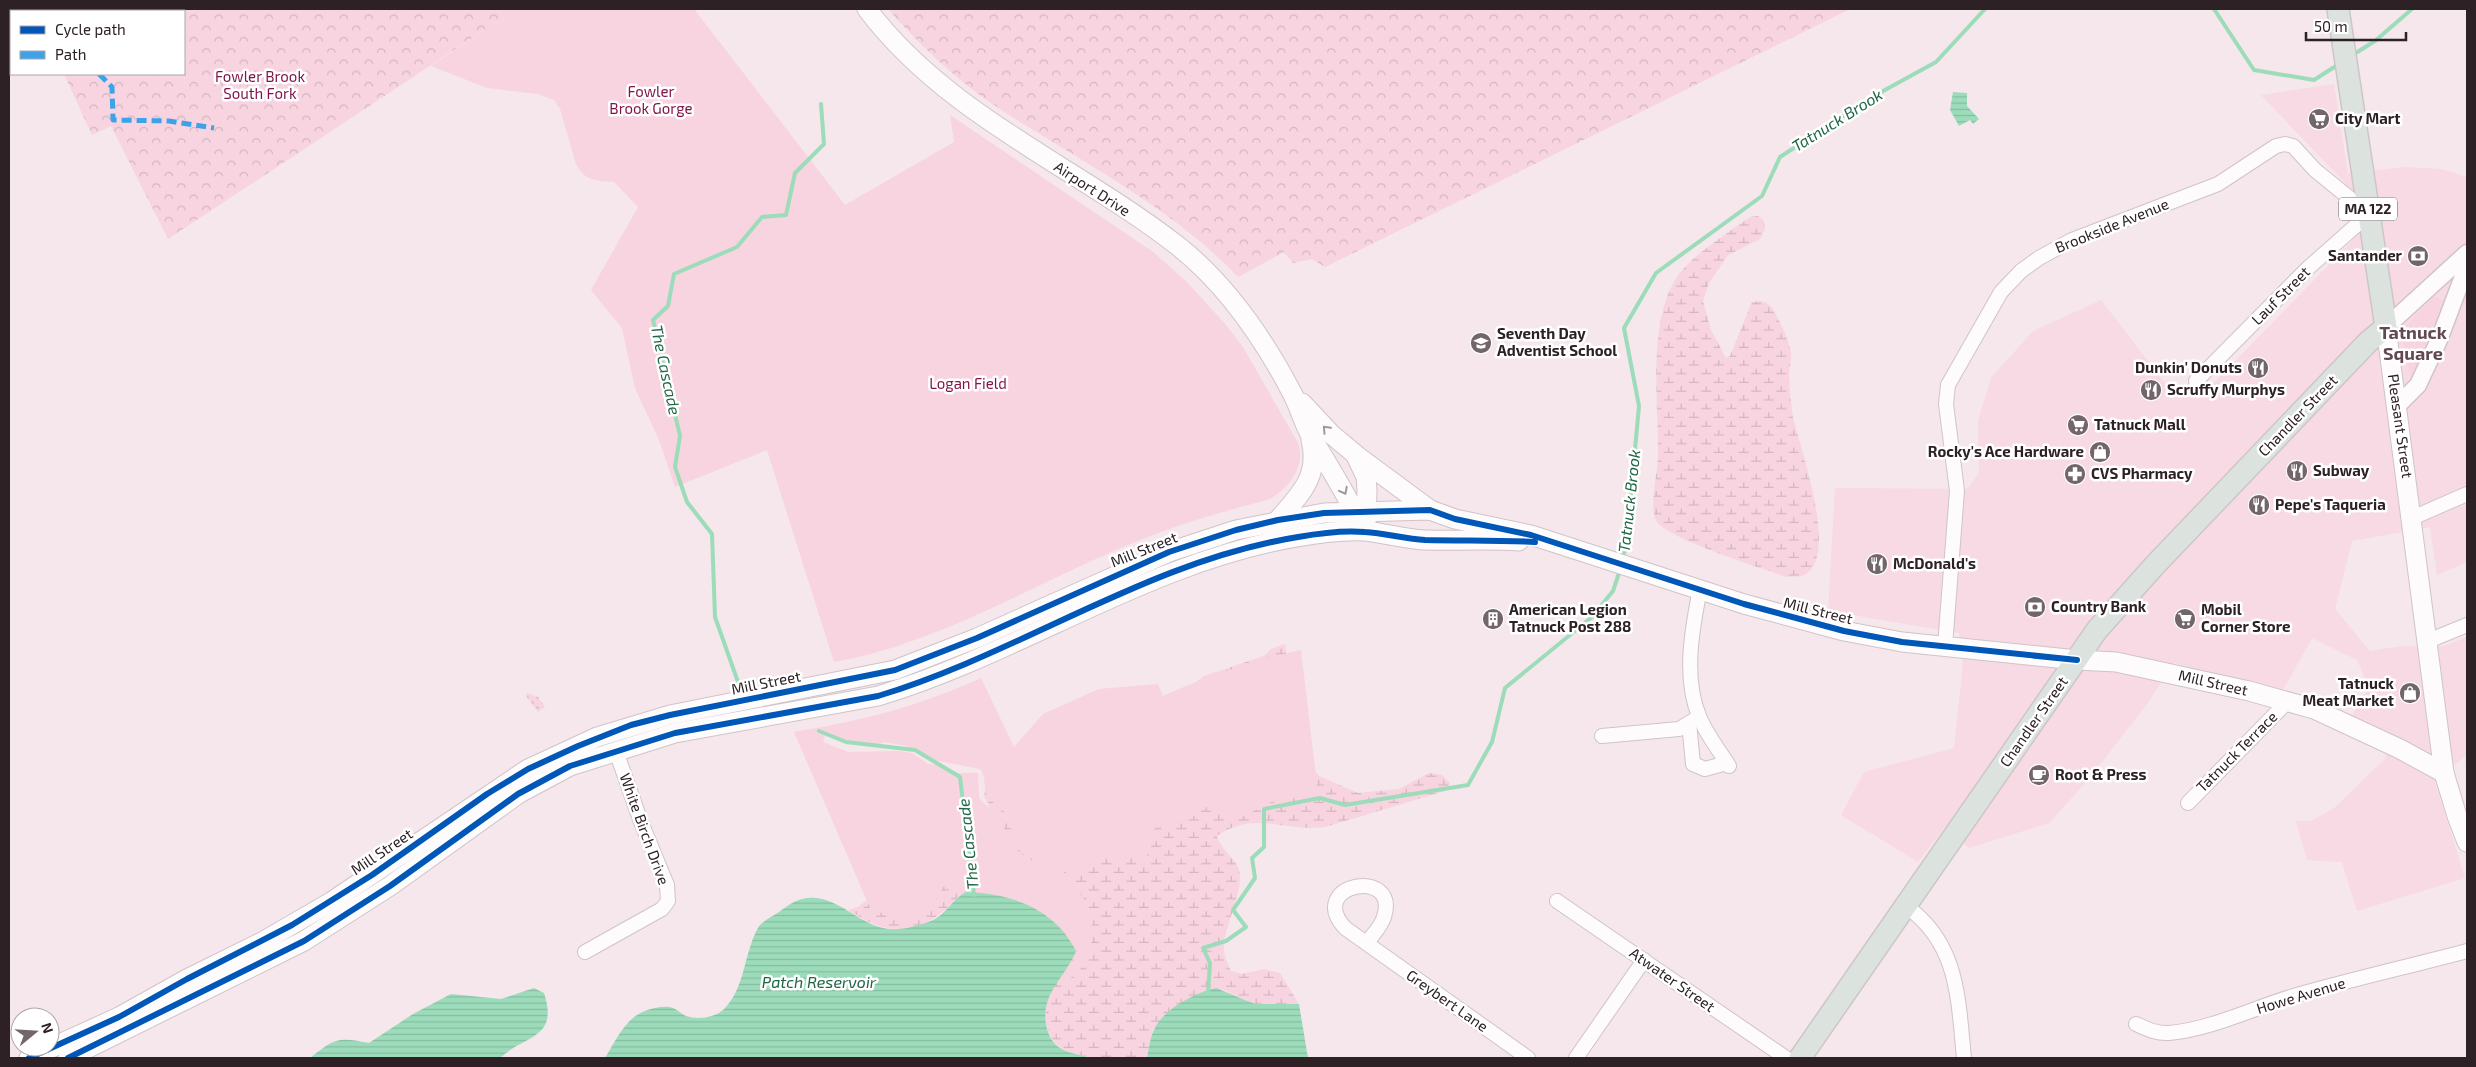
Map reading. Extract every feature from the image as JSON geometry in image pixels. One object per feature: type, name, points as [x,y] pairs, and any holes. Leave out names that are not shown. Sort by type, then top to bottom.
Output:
[{"type":"main road","name":"Airport Drive","points":[[866,9],[908,54],[964,102],[1179,247],[1232,298],[1270,354],[1292,392],[1310,434],[1342,487],[1361,512]]},
{"type":"main road","name":"Pleasant Street","points":[[2338,9],[2398,405],[2444,773],[2467,842]]},
{"type":"main road","name":"Chandler Street","points":[[1800,1058],[2105,621],[2150,571],[2368,342],[2386,327]]},
{"type":"main road","name":"Airport Drive","points":[[1292,392],[1331,434],[1430,510]]},
{"type":"main road","name":"Airport Drive","points":[[1278,520],[1298,496],[1313,471],[1315,457],[1310,434]]},
{"type":"main road","name":"Airport Drive","points":[[1355,454],[1366,477],[1361,512],[1364,531]]},
{"type":"main road","name":"Mill Street","points":[[60,1045],[118,1017],[292,925],[348,891],[520,774],[584,743],[631,725],[670,715],[895,670],[978,638],[1169,552],[1236,530],[1278,520],[1324,513],[1430,510],[1455,520],[1522,533],[1562,544],[1798,620],[1844,631],[1902,642],[2077,660],[2116,662],[2314,709],[2400,749],[2444,773]]},
{"type":"main road","name":"Mill Street","points":[[68,1058],[304,941],[390,886],[538,782],[570,766],[675,733],[878,696],[963,666],[1096,604],[1170,573],[1265,543],[1298,537],[1364,531],[1424,540],[1506,540],[1562,544]]},
{"type":"street","name":"Brookside Avenue","points":[[1945,646],[1957,491],[1946,404],[1948,385],[2002,292],[2021,271],[2039,258],[2072,240],[2215,185],[2268,150],[2285,144],[2293,146],[2315,170],[2369,214]]},
{"type":"street","name":"Lauf Street","points":[[2196,381],[2307,269],[2369,214]]},
{"type":"street","points":[[2386,327],[2467,254]]},
{"type":"street","points":[[2398,405],[2418,385],[2439,340],[2462,279],[2467,254]]},
{"type":"street","points":[[2412,518],[2467,494]]},
{"type":"street","points":[[1694,720],[1728,764],[1705,768],[1692,764],[1694,720],[1691,665],[1694,618],[1700,589]]},
{"type":"street","points":[[2428,641],[2467,625]]},
{"type":"street","name":"Tatnuck Terrace","points":[[2188,803],[2287,702]]},
{"type":"street","points":[[1602,736],[1679,729],[1694,720]]},
{"type":"street","name":"White Birch Drive","points":[[585,952],[662,909],[668,901],[666,885],[616,751]]},
{"type":"street","name":"Atwater Street","points":[[1557,901],[1786,1058]]},
{"type":"street","points":[[1906,906],[1936,933],[1950,963],[1957,990],[1964,1058]]},
{"type":"street","name":"Greybert Lane","points":[[1366,944],[1528,1058]]},
{"type":"street","name":"Howe Avenue","points":[[2136,1024],[2154,1032],[2168,1033],[2192,1028],[2245,1014],[2295,996],[2467,951]]},
{"type":"street","points":[[1576,1058],[1644,960]]},
{"type":"shaded area","points":[[2334,84],[2348,174],[2404,167],[2441,169],[2467,177],[2467,562],[2437,575],[2430,527],[2352,541],[2335,609],[2370,651],[2402,646],[2444,646],[2467,637],[2467,776],[2465,756],[2435,782],[2465,878],[2357,911],[2342,862],[2307,860],[2296,821],[2311,821],[2333,809],[2386,758],[2382,733],[2351,717],[2369,687],[2357,660],[2312,638],[2282,692],[2174,663],[2147,704],[2088,780],[2049,823],[1969,848],[1945,827],[1918,862],[1841,815],[1864,772],[1954,748],[1963,663],[1959,633],[1828,611],[1835,488],[1967,489],[1979,473],[1978,421],[1991,378],[2033,331],[2101,300],[2175,396],[2204,393],[2353,240],[2345,183],[2261,95]]},
{"type":"green space","name":"Fowler Brook South Fork","points":[[516,9],[168,239],[111,126],[92,135],[64,75],[185,75],[185,10],[34,10]]},
{"type":"green space","name":"Logan Field","points":[[516,9],[694,9],[845,205],[954,142],[950,115],[1153,252],[1187,282],[1243,347],[1298,443],[1300,460],[1294,476],[1284,489],[1270,499],[1188,523],[1120,548],[960,622],[919,638],[877,652],[834,662],[767,450],[675,487],[659,440],[635,388],[622,328],[591,290],[638,207],[614,182],[592,179],[579,170],[560,109],[554,100],[538,94],[487,88],[431,66]]},
{"type":"green space","points":[[888,9],[1850,9],[1325,267],[1312,259],[1293,263],[1284,252],[1238,277],[1181,226],[1150,204],[974,91],[935,58]]},
{"type":"green space","points":[[1758,216],[1764,221],[1765,229],[1760,239],[1728,255],[1709,283],[1703,301],[1711,330],[1726,358],[1730,356],[1752,302],[1765,302],[1772,308],[1788,342],[1791,356],[1789,381],[1793,417],[1815,502],[1818,527],[1818,549],[1813,566],[1802,576],[1787,577],[1737,560],[1677,536],[1663,528],[1656,520],[1653,507],[1658,456],[1657,358],[1659,332],[1664,308],[1672,286],[1691,261],[1707,247],[1750,217]]},
{"type":"green space","name":"Tatnuck Square","points":[[2434,296],[2445,301],[2419,366],[2410,376],[2401,332]]},
{"type":"green space","points":[[1285,644],[1303,756],[1319,776],[1358,793],[1399,789],[1429,773],[1442,775],[1450,783],[1445,791],[1325,827],[1311,828],[1257,823],[1244,824],[1230,828],[1217,836],[1222,846],[1237,865],[1240,876],[1237,895],[1224,941],[1226,960],[1231,971],[1242,974],[1264,969],[1280,973],[1299,1004],[1255,1004],[1221,989],[1153,1029],[1147,1058],[1088,1057],[1074,1054],[1061,1048],[1052,1039],[1045,1013],[1051,992],[960,895],[933,919],[920,926],[907,929],[880,926],[864,920],[848,910],[858,907],[883,887],[991,811],[984,796],[988,776],[1149,720],[1204,676],[1264,656],[1271,649]]},
{"type":"green space","points":[[1301,650],[1318,794],[1273,801],[1238,819],[1232,820],[1216,808],[1205,808],[1189,819],[1158,826],[1149,836],[1148,852],[1145,858],[1139,856],[1094,856],[1076,875],[1072,876],[1017,846],[1013,839],[1008,817],[987,794],[983,774],[980,769],[929,759],[907,746],[885,742],[871,747],[825,735],[823,742],[848,752],[899,751],[912,753],[928,764],[941,765],[958,773],[978,773],[979,798],[1004,818],[1006,836],[1016,849],[1029,859],[1062,878],[1077,890],[1088,906],[1092,928],[1092,942],[1089,955],[1076,974],[1062,982],[1058,982],[1073,962],[1077,950],[949,885],[943,887],[926,913],[914,921],[897,923],[893,918],[870,908],[794,732],[844,723],[912,705],[981,678],[1014,747],[1043,714],[1099,689],[1158,684],[1163,696],[1231,670]]},
{"type":"green space","points":[[527,693],[538,697],[545,707],[538,712],[526,696]]},
{"type":"water","points":[[1953,92],[1967,93],[1967,106],[1979,119],[1973,124],[1970,120],[1959,126],[1950,110]]},
{"type":"water","name":"Patch Reservoir","points":[[966,892],[998,896],[1029,906],[1056,924],[1067,936],[1076,951],[1050,994],[1045,1013],[1046,1024],[1052,1040],[1062,1049],[1092,1058],[605,1058],[629,1022],[647,1010],[668,1007],[686,1016],[696,1018],[712,1016],[725,1008],[737,991],[753,938],[758,928],[765,921],[796,901],[813,898],[824,899],[873,925],[889,929],[902,929],[931,921]]},
{"type":"water","points":[[534,988],[544,993],[547,1019],[544,1027],[537,1034],[500,1058],[310,1058],[326,1046],[337,1041],[350,1040],[369,1043],[413,1014],[451,994],[501,999]]},
{"type":"water","points":[[1216,988],[1255,1004],[1299,1004],[1308,1058],[1147,1058],[1153,1031],[1166,1014],[1181,1002]]},
{"type":"waterway","name":"Tatnuck Brook","points":[[1623,558],[1626,546],[1639,406],[1624,328],[1656,273],[1762,196],[1780,157],[1874,96],[1936,62],[1985,9]]},
{"type":"waterway","name":"Tatnuck Brook","points":[[2214,9],[2254,70],[2314,80],[2339,64]]},
{"type":"waterway","name":"Tatnuck Brook","points":[[2351,56],[2375,41],[2412,9]]},
{"type":"waterway","name":"The Cascade","points":[[738,682],[715,617],[712,534],[687,502],[675,467],[680,436],[653,320],[668,306],[674,274],[737,247],[762,217],[786,215],[795,173],[824,144],[821,104]]},
{"type":"waterway","name":"Tatnuck Brook","points":[[1208,994],[1210,963],[1203,948],[1226,941],[1246,927],[1233,910],[1255,878],[1252,858],[1264,847],[1264,809],[1320,798],[1345,805],[1468,785],[1492,742],[1505,688],[1592,617],[1613,591],[1620,570]]},
{"type":"waterway","name":"The Cascade","points":[[819,731],[846,742],[915,750],[960,777],[974,895]]},
{"type":"marked path","points":[[100,75],[112,87],[113,120],[169,121],[214,128]]},
{"type":"cycle path","points":[[29,1058],[119,1017],[187,979],[292,925],[372,875],[487,794],[528,769],[578,746],[631,725],[670,715],[895,670],[977,638],[1169,552],[1236,530],[1278,520],[1324,513],[1430,510],[1455,519],[1531,535],[1744,604],[1844,631],[1902,642],[2077,660]]},
{"type":"cycle path","points":[[68,1058],[304,941],[390,886],[518,794],[570,766],[675,733],[878,696],[931,678],[1085,609],[1189,566],[1243,549],[1306,536],[1348,531],[1425,540],[1535,542]]},
{"type":"place","name":"City Mart","points":[[2319,119]]},
{"type":"place","name":"Santander","points":[[2418,256]]},
{"type":"place","name":"Seventh Day Adventist School","points":[[1481,343]]},
{"type":"place","name":"Dunkin' Donuts","points":[[2258,368]]},
{"type":"place","name":"Scruffy Murphys","points":[[2151,390]]},
{"type":"place","name":"Tatnuck Mall","points":[[2078,425]]},
{"type":"place","name":"Rocky's Ace Hardware","points":[[2100,452]]},
{"type":"place","name":"Subway","points":[[2297,471]]},
{"type":"place","name":"CVS Pharmacy","points":[[2075,474]]},
{"type":"place","name":"Pepe's Taqueria","points":[[2259,505]]},
{"type":"place","name":"McDonald's","points":[[1877,564]]},
{"type":"place","name":"Country Bank","points":[[2035,607]]},
{"type":"place","name":"American Legion Tatnuck Post 288","points":[[1493,619]]},
{"type":"place","name":"Mobil Corner Store","points":[[2185,619]]},
{"type":"place","name":"Tatnuck Meat Market","points":[[2410,693]]},
{"type":"place","name":"Root & Press","points":[[2039,775]]},
{"type":"district","name":"Tatnuck Square","points":[[2413,343]]},
{"type":"park label","name":"Fowler Brook Gorge","points":[[651,100]]}]
